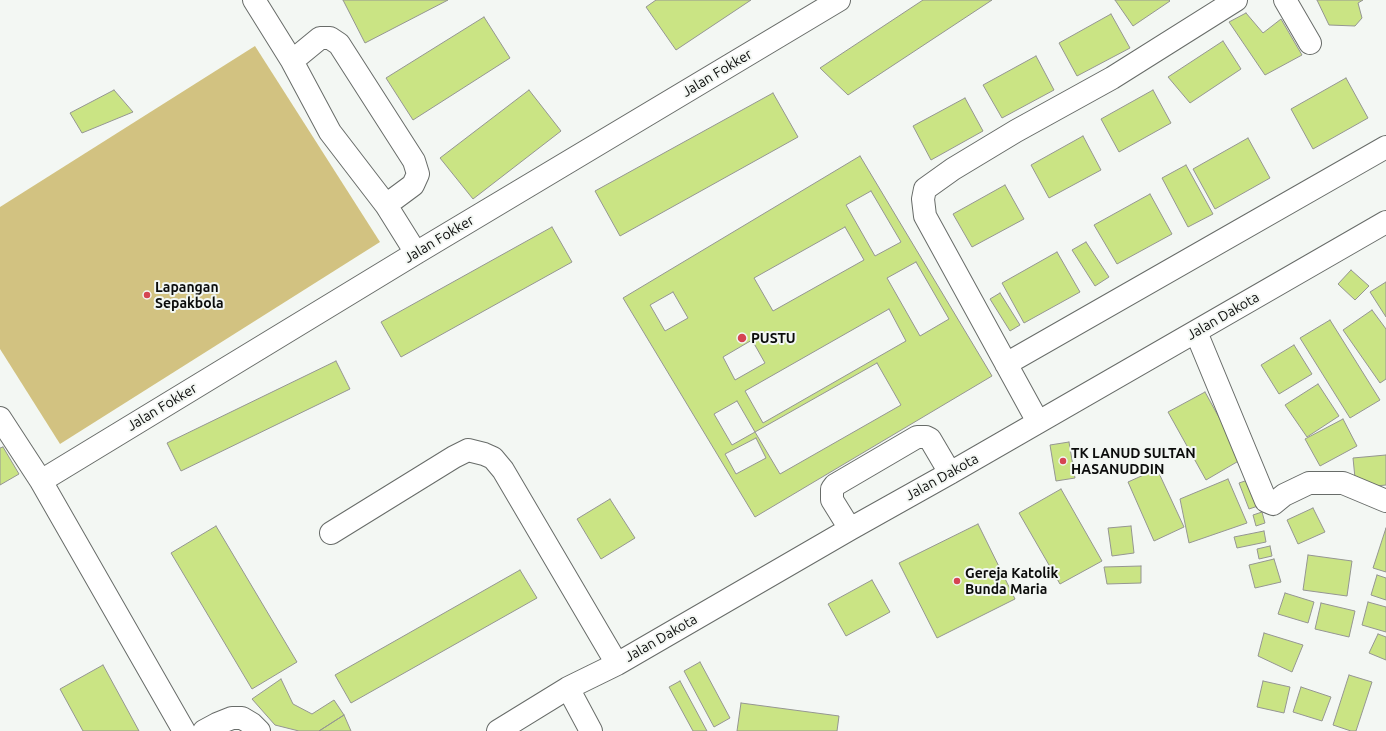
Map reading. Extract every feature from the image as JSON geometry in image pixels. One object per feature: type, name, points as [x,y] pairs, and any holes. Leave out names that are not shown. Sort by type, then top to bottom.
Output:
[{"type":"street","points":[[254,0],[292,61],[330,132],[386,205],[416,253]]},
{"type":"street","name":"Jalan Fokker","points":[[41,481],[416,253],[839,0]]},
{"type":"street","points":[[1038,422],[925,216],[923,199],[925,189],[952,170],[1016,130],[1112,78],[1236,0]]},
{"type":"street","points":[[1285,0],[1310,43]]},
{"type":"street","points":[[292,61],[320,38],[330,38],[339,44],[414,161],[418,174],[413,185],[386,205]]},
{"type":"street","points":[[1006,364],[1386,147]]},
{"type":"street","name":"Jalan Dakota","points":[[498,731],[568,688],[617,664],[1386,222]]},
{"type":"street","points":[[1196,332],[1266,501],[1273,504],[1284,495],[1309,483],[1343,483],[1386,501]]},
{"type":"street","points":[[0,418],[41,481],[184,731]]},
{"type":"street","points":[[850,529],[832,500],[832,489],[835,485],[917,437],[926,437],[930,439],[950,473]]},
{"type":"street","points":[[331,533],[454,457],[468,450],[493,458],[503,470],[617,664]]},
{"type":"street","points":[[568,688],[591,731]]},
{"type":"street","points":[[204,731],[232,718],[242,718],[252,724],[259,731]]},
{"type":"shaded area","name":"Lapangan Sepakbola","points":[[255,46],[380,242],[60,444],[0,349],[0,207]]},
{"type":"building","points":[[343,0],[448,0],[365,43]]},
{"type":"building","points":[[656,0],[751,0],[676,50],[646,7]]},
{"type":"building","points":[[923,0],[992,0],[848,95],[820,68]]},
{"type":"building","points":[[1115,0],[1169,0],[1170,1],[1133,26]]},
{"type":"building","points":[[1317,0],[1363,0],[1358,3],[1362,18],[1355,26],[1329,25]]},
{"type":"building","points":[[1246,13],[1263,33],[1281,19],[1302,55],[1265,75],[1229,22]]},
{"type":"building","points":[[1111,14],[1130,48],[1077,76],[1059,43]]},
{"type":"building","points":[[484,17],[510,58],[413,120],[386,78]]},
{"type":"building","points":[[1223,41],[1241,69],[1190,103],[1168,77]]},
{"type":"building","points":[[1036,56],[1054,90],[1002,118],[983,85]]},
{"type":"building","points":[[1346,78],[1368,118],[1313,149],[1291,109]]},
{"type":"building","points":[[114,90],[133,112],[82,133],[70,113]]},
{"type":"building","points":[[529,90],[561,131],[473,199],[440,158]]},
{"type":"building","points":[[1153,90],[1171,123],[1119,152],[1101,119]]},
{"type":"building","points":[[773,93],[798,137],[620,236],[595,191]]},
{"type":"building","points":[[965,98],[983,131],[931,160],[913,126]]},
{"type":"building","points":[[1083,136],[1101,170],[1049,198],[1031,165]]},
{"type":"building","points":[[1248,138],[1270,178],[1215,209],[1193,169]]},
{"type":"building","name":"PUSTU","points":[[860,156],[992,376],[755,517],[623,298]],"holes":[[[871,191],[901,242],[875,256],[846,205]],[[845,227],[864,260],[773,311],[754,278]],[[916,262],[949,319],[920,336],[887,278]],[[673,292],[688,318],[665,331],[650,305]],[[889,309],[906,341],[763,423],[745,391]],[[752,340],[765,363],[735,380],[723,357]],[[877,363],[901,405],[780,474],[755,432]],[[737,401],[755,432],[732,445],[714,414]]]},
{"type":"building","points":[[1186,165],[1213,214],[1188,227],[1162,178]]},
{"type":"building","points":[[1005,185],[1024,219],[972,247],[953,214]]},
{"type":"building","points":[[1150,194],[1172,234],[1117,264],[1094,225]]},
{"type":"building","points":[[552,227],[572,262],[401,357],[381,322]]},
{"type":"building","points":[[1086,242],[1109,277],[1095,286],[1072,250]]},
{"type":"building","points":[[1057,252],[1080,292],[1024,323],[1002,283]]},
{"type":"building","points":[[1351,270],[1369,286],[1355,300],[1338,284]]},
{"type":"building","points":[[1386,282],[1386,317],[1370,292]]},
{"type":"building","points":[[1000,293],[1020,325],[1010,331],[990,299]]},
{"type":"building","points":[[1372,310],[1386,329],[1386,379],[1380,383],[1343,330]]},
{"type":"building","points":[[1330,320],[1380,400],[1350,418],[1300,338]]},
{"type":"building","points":[[1294,345],[1312,374],[1279,394],[1261,365]]},
{"type":"building","points":[[336,361],[350,389],[181,471],[167,443]]},
{"type":"building","points":[[1318,384],[1339,416],[1307,437],[1285,405]]},
{"type":"building","points":[[1205,392],[1242,459],[1206,480],[1168,412]]},
{"type":"building","points":[[1343,419],[1357,446],[1320,466],[1305,439]]},
{"type":"building","points":[[756,438],[766,458],[736,474],[725,454]]},
{"type":"building","name":"TK LANUD SULTAN HASANUDDIN","points":[[1069,442],[1075,478],[1056,481],[1050,445]]},
{"type":"building","points":[[3,447],[19,474],[0,485],[0,448]]},
{"type":"building","points":[[1386,455],[1386,485],[1356,488],[1353,458]]},
{"type":"building","points":[[1157,469],[1184,527],[1154,541],[1128,482]]},
{"type":"building","points":[[1228,479],[1247,523],[1189,543],[1180,499]]},
{"type":"building","points":[[1248,480],[1258,506],[1249,509],[1239,483]]},
{"type":"building","points":[[1061,489],[1102,561],[1060,584],[1019,513]]},
{"type":"building","points":[[610,499],[635,538],[601,559],[577,519]]},
{"type":"building","points":[[1313,508],[1325,532],[1298,544],[1287,520]]},
{"type":"building","points":[[1262,512],[1265,523],[1256,526],[1253,515]]},
{"type":"building","name":"Gereja Katolik Bunda Maria","points":[[978,524],[1015,599],[937,638],[899,563]]},
{"type":"building","points":[[216,526],[297,662],[252,689],[171,553]]},
{"type":"building","points":[[1131,526],[1134,553],[1112,556],[1108,528]]},
{"type":"building","points":[[1386,528],[1386,572],[1373,568]]},
{"type":"building","points":[[1264,531],[1266,542],[1237,548],[1234,537]]},
{"type":"building","points":[[1270,546],[1272,556],[1259,559],[1257,549]]},
{"type":"building","points":[[1308,555],[1352,561],[1347,596],[1303,590]]},
{"type":"building","points":[[1274,559],[1281,582],[1255,588],[1249,565]]},
{"type":"building","points":[[1141,566],[1141,583],[1107,584],[1104,567]]},
{"type":"building","points":[[520,570],[537,598],[351,703],[335,675]]},
{"type":"building","points":[[1377,575],[1386,578],[1386,600],[1371,595]]},
{"type":"building","points":[[872,580],[890,612],[846,636],[828,604]]},
{"type":"building","points":[[1285,593],[1314,602],[1308,623],[1278,614]]},
{"type":"building","points":[[1368,602],[1386,607],[1386,632],[1362,625]]},
{"type":"building","points":[[1321,603],[1355,611],[1349,637],[1315,629]]},
{"type":"building","points":[[1264,633],[1303,645],[1292,672],[1258,656]]},
{"type":"building","points":[[1378,634],[1386,637],[1386,660],[1369,653]]},
{"type":"building","points":[[700,662],[730,718],[714,727],[684,671]]},
{"type":"building","points":[[103,665],[139,731],[83,731],[60,689]]},
{"type":"building","points":[[1349,675],[1372,682],[1356,731],[1351,731],[1333,725]]},
{"type":"building","points":[[281,679],[293,704],[312,714],[334,700],[344,715],[319,731],[299,731],[275,725],[252,699]]},
{"type":"building","points":[[680,681],[707,731],[693,731],[669,687]]},
{"type":"building","points":[[1263,681],[1290,687],[1284,713],[1257,707]]},
{"type":"building","points":[[1301,687],[1331,697],[1322,721],[1293,712]]},
{"type":"building","points":[[741,703],[839,716],[837,731],[737,731]]},
{"type":"building","points":[[344,715],[351,731],[319,731]]},
{"type":"place","name":"Lapangan Sepakbola","points":[[147,295]]},
{"type":"place","name":"PUSTU","points":[[742,338]]},
{"type":"place","name":"TK LANUD SULTAN HASANUDDIN","points":[[1063,461]]},
{"type":"place","name":"Gereja Katolik Bunda Maria","points":[[957,581]]}]
